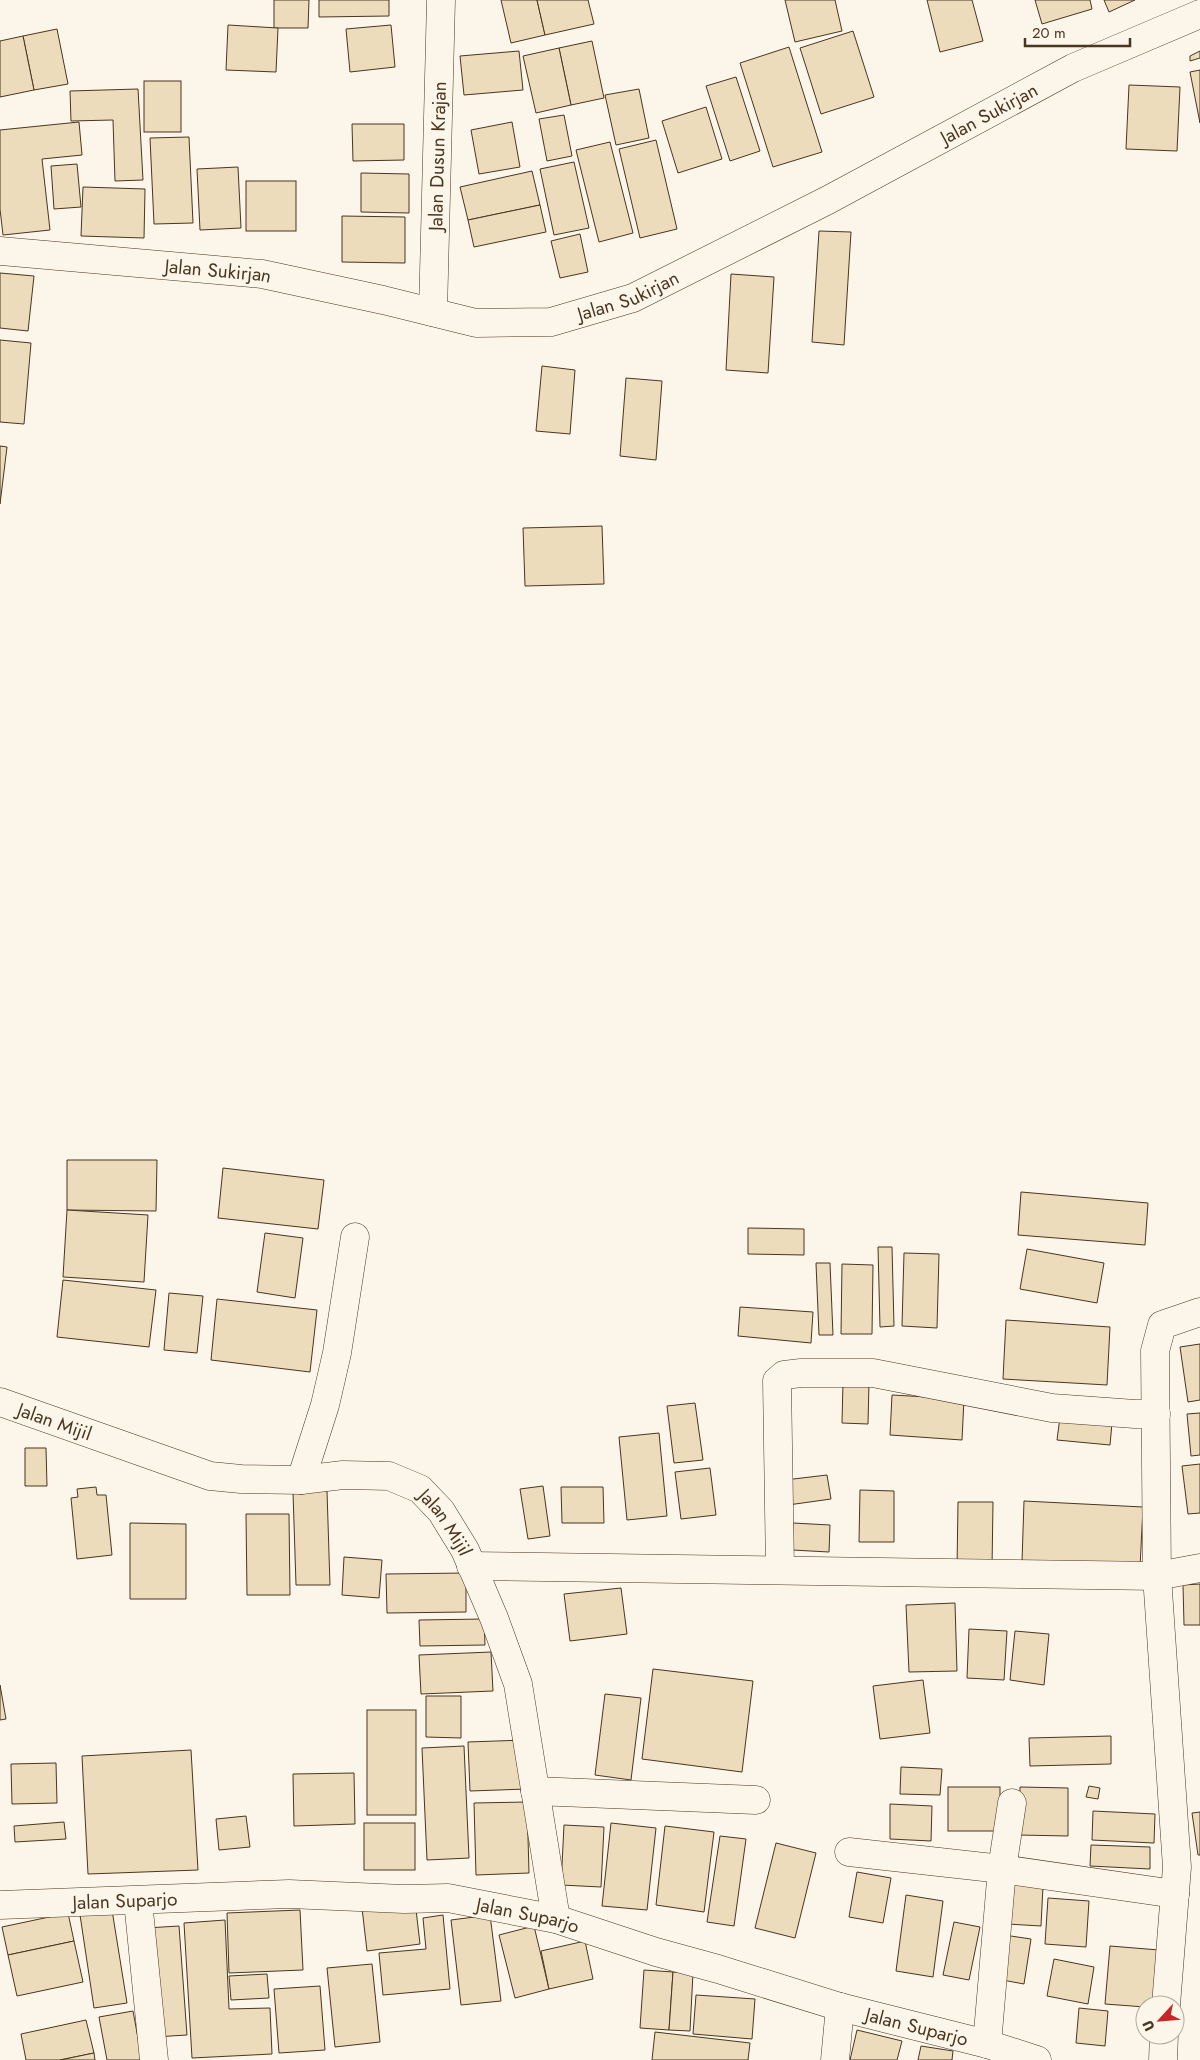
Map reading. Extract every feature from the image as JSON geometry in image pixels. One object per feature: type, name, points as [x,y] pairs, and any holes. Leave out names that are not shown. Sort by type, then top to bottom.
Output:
[{"type":"street","name":"Jalan Dusun Krajan","points":[[433,312],[441,0]]},
{"type":"street","name":"Jalan Sukirjan","points":[[0,251],[262,274],[476,323],[551,322],[633,298],[828,200],[1073,68],[1200,14]]},
{"type":"street","points":[[301,1480],[325,1406],[338,1353],[355,1237]]},
{"type":"street","points":[[1167,1995],[1177,1868],[1157,1576],[1155,1351],[1162,1325],[1200,1312]]},
{"type":"street","points":[[780,1570],[777,1381],[784,1375],[828,1372],[873,1372],[1052,1408],[1156,1414]]},
{"type":"street","name":"Jalan Mijil","points":[[0,1402],[210,1476],[241,1479],[301,1480],[343,1475],[388,1476],[420,1489],[441,1511],[465,1550],[494,1618],[518,1684],[556,1919]]},
{"type":"street","points":[[471,1566],[1157,1576],[1200,1568]]},
{"type":"street","points":[[535,1791],[756,1800]]},
{"type":"street","points":[[987,2044],[1002,1869],[1012,1802]]},
{"type":"street","points":[[848,1852],[1002,1869],[1174,1894]]},
{"type":"street","name":"Jalan Suparjo","points":[[0,1905],[289,1894],[404,1899],[448,1898],[556,1919],[656,1952],[840,2007],[987,2044],[1038,2060]]},
{"type":"street","points":[[138,1901],[154,2060]]},
{"type":"street","points":[[835,2060],[840,2007]]},
{"type":"street","points":[[1162,2060],[1163,2045]]},
{"type":"building","points":[[274,0],[309,0],[308,28],[274,28]]},
{"type":"building","points":[[319,0],[389,0],[389,16],[319,17]]},
{"type":"building","points":[[501,0],[537,0],[545,35],[511,43]]},
{"type":"building","points":[[537,0],[588,0],[594,24],[545,35]]},
{"type":"building","points":[[785,0],[835,0],[842,31],[795,42]]},
{"type":"building","points":[[927,0],[972,0],[983,41],[940,52]]},
{"type":"building","points":[[1035,0],[1090,0],[1092,9],[1042,24]]},
{"type":"building","points":[[1104,0],[1135,0],[1109,12]]},
{"type":"building","points":[[228,25],[278,28],[276,72],[226,70]]},
{"type":"building","points":[[391,25],[395,67],[350,72],[346,29]]},
{"type":"building","points":[[57,29],[68,84],[34,90],[23,36]]},
{"type":"building","points":[[853,31],[874,97],[821,114],[800,48]]},
{"type":"building","points":[[23,36],[34,90],[0,97],[0,41]]},
{"type":"building","points":[[592,41],[604,98],[571,105],[559,48]]},
{"type":"building","points":[[789,47],[822,152],[773,167],[740,63]]},
{"type":"building","points":[[559,48],[571,105],[536,113],[523,56]]},
{"type":"building","points":[[519,51],[523,90],[464,95],[460,56]]},
{"type":"building","points":[[1200,51],[1200,58],[1190,61],[1190,56]]},
{"type":"building","points":[[1200,70],[1200,123],[1190,72]]},
{"type":"building","points":[[736,77],[760,151],[730,161],[706,86]]},
{"type":"building","points":[[144,81],[181,81],[181,132],[144,132]]},
{"type":"building","points":[[1129,85],[1180,87],[1177,151],[1126,149]]},
{"type":"building","points":[[138,89],[143,180],[115,181],[113,120],[71,121],[70,91]]},
{"type":"building","points":[[639,89],[649,138],[616,145],[605,95]]},
{"type":"building","points":[[706,107],[722,159],[678,173],[662,121]]},
{"type":"building","points":[[564,115],[572,156],[547,161],[539,119]]},
{"type":"building","points":[[79,122],[82,155],[42,159],[50,230],[3,235],[0,209],[0,130]]},
{"type":"building","points":[[512,122],[520,167],[479,174],[471,130]]},
{"type":"building","points":[[352,124],[404,124],[404,160],[353,161]]},
{"type":"building","points":[[189,137],[193,223],[154,224],[150,138]]},
{"type":"building","points":[[656,140],[677,229],[640,238],[619,149]]},
{"type":"building","points":[[610,142],[633,233],[599,242],[576,150]]},
{"type":"building","points":[[574,162],[589,228],[554,235],[540,169]]},
{"type":"building","points":[[77,164],[81,207],[54,209],[51,166]]},
{"type":"building","points":[[238,167],[241,228],[200,230],[197,169]]},
{"type":"building","points":[[532,171],[540,205],[468,220],[460,187]]},
{"type":"building","points":[[361,173],[409,174],[409,213],[361,212]]},
{"type":"building","points":[[246,181],[296,181],[296,231],[246,231]]},
{"type":"building","points":[[83,187],[145,189],[144,238],[81,236]]},
{"type":"building","points":[[540,205],[546,232],[474,247],[468,220]]},
{"type":"building","points":[[342,216],[405,217],[405,263],[342,262]]},
{"type":"building","points":[[819,231],[851,232],[844,345],[812,342]]},
{"type":"building","points":[[580,234],[588,272],[560,278],[551,241]]},
{"type":"building","points":[[0,273],[34,276],[28,331],[0,328]]},
{"type":"building","points":[[731,274],[774,277],[768,373],[726,370]]},
{"type":"building","points":[[0,340],[31,343],[24,424],[0,422]]},
{"type":"building","points":[[542,366],[575,370],[570,434],[536,431]]},
{"type":"building","points":[[626,378],[662,381],[656,460],[620,456]]},
{"type":"building","points":[[0,446],[7,447],[0,504]]},
{"type":"building","points":[[602,526],[604,584],[525,586],[523,528]]},
{"type":"building","points":[[67,1160],[157,1160],[156,1211],[67,1210]]},
{"type":"building","points":[[223,1168],[324,1180],[318,1229],[218,1218]]},
{"type":"building","points":[[1021,1192],[1148,1203],[1145,1245],[1018,1235]]},
{"type":"building","points":[[67,1210],[148,1215],[144,1282],[63,1277]]},
{"type":"building","points":[[748,1228],[804,1229],[804,1255],[748,1254]]},
{"type":"building","points":[[265,1233],[303,1238],[295,1298],[257,1292]]},
{"type":"building","points":[[878,1247],[892,1247],[894,1326],[880,1327]]},
{"type":"building","points":[[1027,1249],[1104,1263],[1097,1303],[1020,1289]]},
{"type":"building","points":[[904,1253],[939,1254],[937,1328],[902,1326]]},
{"type":"building","points":[[816,1263],[830,1263],[833,1335],[819,1335]]},
{"type":"building","points":[[842,1264],[873,1265],[872,1334],[841,1334]]},
{"type":"building","points":[[63,1280],[156,1290],[149,1347],[57,1337]]},
{"type":"building","points":[[169,1293],[203,1296],[197,1353],[164,1350]]},
{"type":"building","points":[[217,1299],[317,1310],[310,1372],[211,1360]]},
{"type":"building","points":[[740,1307],[813,1312],[811,1343],[738,1336]]},
{"type":"building","points":[[1006,1320],[1110,1327],[1107,1385],[1003,1379]]},
{"type":"building","points":[[1200,1344],[1200,1400],[1188,1402],[1180,1347]]},
{"type":"building","points":[[843,1382],[869,1382],[868,1424],[842,1423]]},
{"type":"building","points":[[892,1395],[964,1399],[962,1440],[890,1435]]},
{"type":"building","points":[[695,1403],[703,1460],[674,1463],[667,1406]]},
{"type":"building","points":[[1200,1413],[1200,1455],[1191,1456],[1187,1414]]},
{"type":"building","points":[[1060,1417],[1112,1423],[1110,1445],[1057,1440]]},
{"type":"building","points":[[659,1433],[667,1516],[627,1520],[619,1437]]},
{"type":"building","points":[[25,1448],[46,1448],[47,1486],[25,1486]]},
{"type":"building","points":[[1200,1464],[1200,1513],[1188,1514],[1182,1466]]},
{"type":"building","points":[[710,1468],[716,1515],[681,1519],[675,1472]]},
{"type":"building","points":[[827,1475],[831,1499],[788,1505],[785,1480]]},
{"type":"building","points":[[543,1486],[550,1536],[528,1539],[520,1489]]},
{"type":"building","points":[[96,1487],[97,1495],[106,1495],[112,1555],[77,1559],[71,1498],[78,1497],[77,1489]]},
{"type":"building","points":[[561,1487],[603,1487],[604,1523],[562,1523]]},
{"type":"building","points":[[860,1490],[894,1491],[894,1542],[859,1542]]},
{"type":"building","points":[[327,1491],[330,1585],[296,1585],[293,1492]]},
{"type":"building","points":[[1024,1501],[1143,1507],[1140,1568],[1022,1562]]},
{"type":"building","points":[[958,1502],[993,1502],[992,1569],[957,1569]]},
{"type":"building","points":[[246,1514],[289,1514],[290,1595],[247,1595]]},
{"type":"building","points":[[130,1523],[186,1524],[186,1599],[130,1599]]},
{"type":"building","points":[[793,1523],[830,1525],[829,1552],[792,1550]]},
{"type":"building","points":[[344,1557],[382,1560],[379,1598],[342,1595]]},
{"type":"building","points":[[466,1573],[466,1612],[387,1613],[386,1574]]},
{"type":"building","points":[[1200,1584],[1200,1625],[1184,1625],[1183,1585]]},
{"type":"building","points":[[621,1588],[627,1634],[570,1641],[564,1594]]},
{"type":"building","points":[[955,1603],[957,1671],[909,1672],[906,1605]]},
{"type":"building","points":[[484,1619],[485,1645],[420,1646],[419,1620]]},
{"type":"building","points":[[969,1629],[1007,1631],[1004,1680],[967,1678]]},
{"type":"building","points":[[1015,1631],[1049,1634],[1044,1685],[1010,1680]]},
{"type":"building","points":[[491,1652],[493,1691],[421,1694],[419,1655]]},
{"type":"building","points":[[653,1669],[753,1681],[742,1772],[642,1759]]},
{"type":"building","points":[[923,1680],[930,1733],[880,1739],[873,1686]]},
{"type":"building","points":[[0,1685],[6,1719],[0,1720]]},
{"type":"building","points":[[605,1694],[641,1698],[631,1780],[595,1775]]},
{"type":"building","points":[[426,1696],[461,1696],[461,1738],[426,1737]]},
{"type":"building","points":[[367,1710],[416,1710],[416,1815],[367,1815]]},
{"type":"building","points":[[1111,1736],[1111,1764],[1030,1766],[1029,1738]]},
{"type":"building","points":[[525,1740],[527,1789],[470,1791],[468,1742]]},
{"type":"building","points":[[464,1746],[469,1858],[427,1860],[422,1748]]},
{"type":"building","points":[[191,1750],[198,1870],[88,1874],[82,1756]]},
{"type":"building","points":[[56,1763],[57,1803],[12,1804],[11,1764]]},
{"type":"building","points":[[901,1767],[942,1769],[940,1795],[900,1794]]},
{"type":"building","points":[[354,1773],[355,1824],[294,1826],[293,1774]]},
{"type":"building","points":[[1089,1786],[1100,1788],[1098,1799],[1086,1797]]},
{"type":"building","points":[[948,1787],[1000,1787],[1000,1831],[948,1831]]},
{"type":"building","points":[[1020,1787],[1068,1788],[1068,1836],[1019,1835]]},
{"type":"building","points":[[527,1802],[529,1873],[476,1875],[474,1803]]},
{"type":"building","points":[[890,1804],[932,1806],[931,1841],[890,1839]]},
{"type":"building","points":[[1093,1811],[1155,1814],[1154,1843],[1092,1840]]},
{"type":"building","points":[[1200,1812],[1200,1855],[1198,1855],[1192,1813]]},
{"type":"building","points":[[246,1816],[250,1847],[219,1850],[216,1819]]},
{"type":"building","points":[[64,1822],[66,1839],[15,1842],[14,1826]]},
{"type":"building","points":[[364,1823],[415,1823],[415,1870],[364,1870]]},
{"type":"building","points":[[611,1823],[656,1828],[647,1910],[602,1906]]},
{"type":"building","points":[[564,1825],[604,1827],[601,1887],[561,1885]]},
{"type":"building","points":[[665,1826],[714,1832],[704,1912],[656,1905]]},
{"type":"building","points":[[720,1836],[746,1839],[734,1926],[707,1922]]},
{"type":"building","points":[[776,1843],[816,1853],[795,1938],[755,1928]]},
{"type":"building","points":[[1091,1845],[1150,1847],[1150,1869],[1090,1866]]},
{"type":"building","points":[[857,1872],[891,1878],[883,1923],[849,1917]]},
{"type":"building","points":[[1009,1883],[1043,1886],[1041,1926],[1007,1924]]},
{"type":"building","points":[[906,1895],[943,1901],[933,1977],[896,1971]]},
{"type":"building","points":[[1048,1898],[1089,1901],[1086,1947],[1045,1944]]},
{"type":"building","points":[[415,1901],[420,1944],[367,1951],[362,1908]]},
{"type":"building","points":[[112,1910],[127,2003],[94,2008],[80,1915]]},
{"type":"building","points":[[300,1910],[303,1970],[229,1973],[227,1913]]},
{"type":"building","points":[[68,1913],[74,1941],[8,1955],[2,1927]]},
{"type":"building","points":[[443,1915],[450,1989],[383,1995],[379,1953],[426,1949],[423,1918]]},
{"type":"building","points":[[490,1915],[501,2001],[461,2005],[451,1920]]},
{"type":"building","points":[[225,1920],[229,2009],[270,2008],[272,2054],[192,2058],[184,1923]]},
{"type":"building","points":[[954,1922],[980,1927],[969,1980],[943,1975]]},
{"type":"building","points":[[179,1926],[187,2035],[154,2037],[146,1928]]},
{"type":"building","points":[[534,1926],[549,1989],[515,1998],[499,1935]]},
{"type":"building","points":[[1004,1935],[1031,1939],[1024,1984],[997,1979]]},
{"type":"building","points":[[74,1941],[83,1982],[17,1996],[8,1955]]},
{"type":"building","points":[[585,1941],[593,1979],[549,1989],[541,1951]]},
{"type":"building","points":[[1110,1946],[1159,1950],[1155,1995],[1135,1995],[1135,2006],[1105,2004]]},
{"type":"building","points":[[1054,1959],[1094,1967],[1088,2004],[1047,1996]]},
{"type":"building","points":[[372,1964],[380,2042],[335,2047],[327,1968]]},
{"type":"building","points":[[644,1970],[673,1972],[669,2030],[640,2028]]},
{"type":"building","points":[[673,1972],[693,1973],[690,2031],[669,2030]]},
{"type":"building","points":[[267,1974],[269,1998],[231,2000],[229,1976]]},
{"type":"building","points":[[320,1986],[325,2050],[279,2053],[274,1989]]},
{"type":"building","points":[[696,1995],[755,1999],[752,2039],[693,2034]]},
{"type":"building","points":[[1079,2008],[1108,2011],[1105,2046],[1076,2043]]},
{"type":"building","points":[[133,2011],[142,2060],[107,2060],[99,2017]]},
{"type":"building","points":[[86,2020],[94,2053],[60,2060],[26,2060],[21,2034]]},
{"type":"building","points":[[857,2030],[902,2041],[897,2060],[850,2060]]},
{"type":"building","points":[[655,2032],[750,2043],[748,2060],[652,2060]]},
{"type":"building","points":[[921,2046],[953,2051],[952,2060],[918,2060]]},
{"type":"building","points":[[94,2053],[95,2060],[60,2060]]}]
